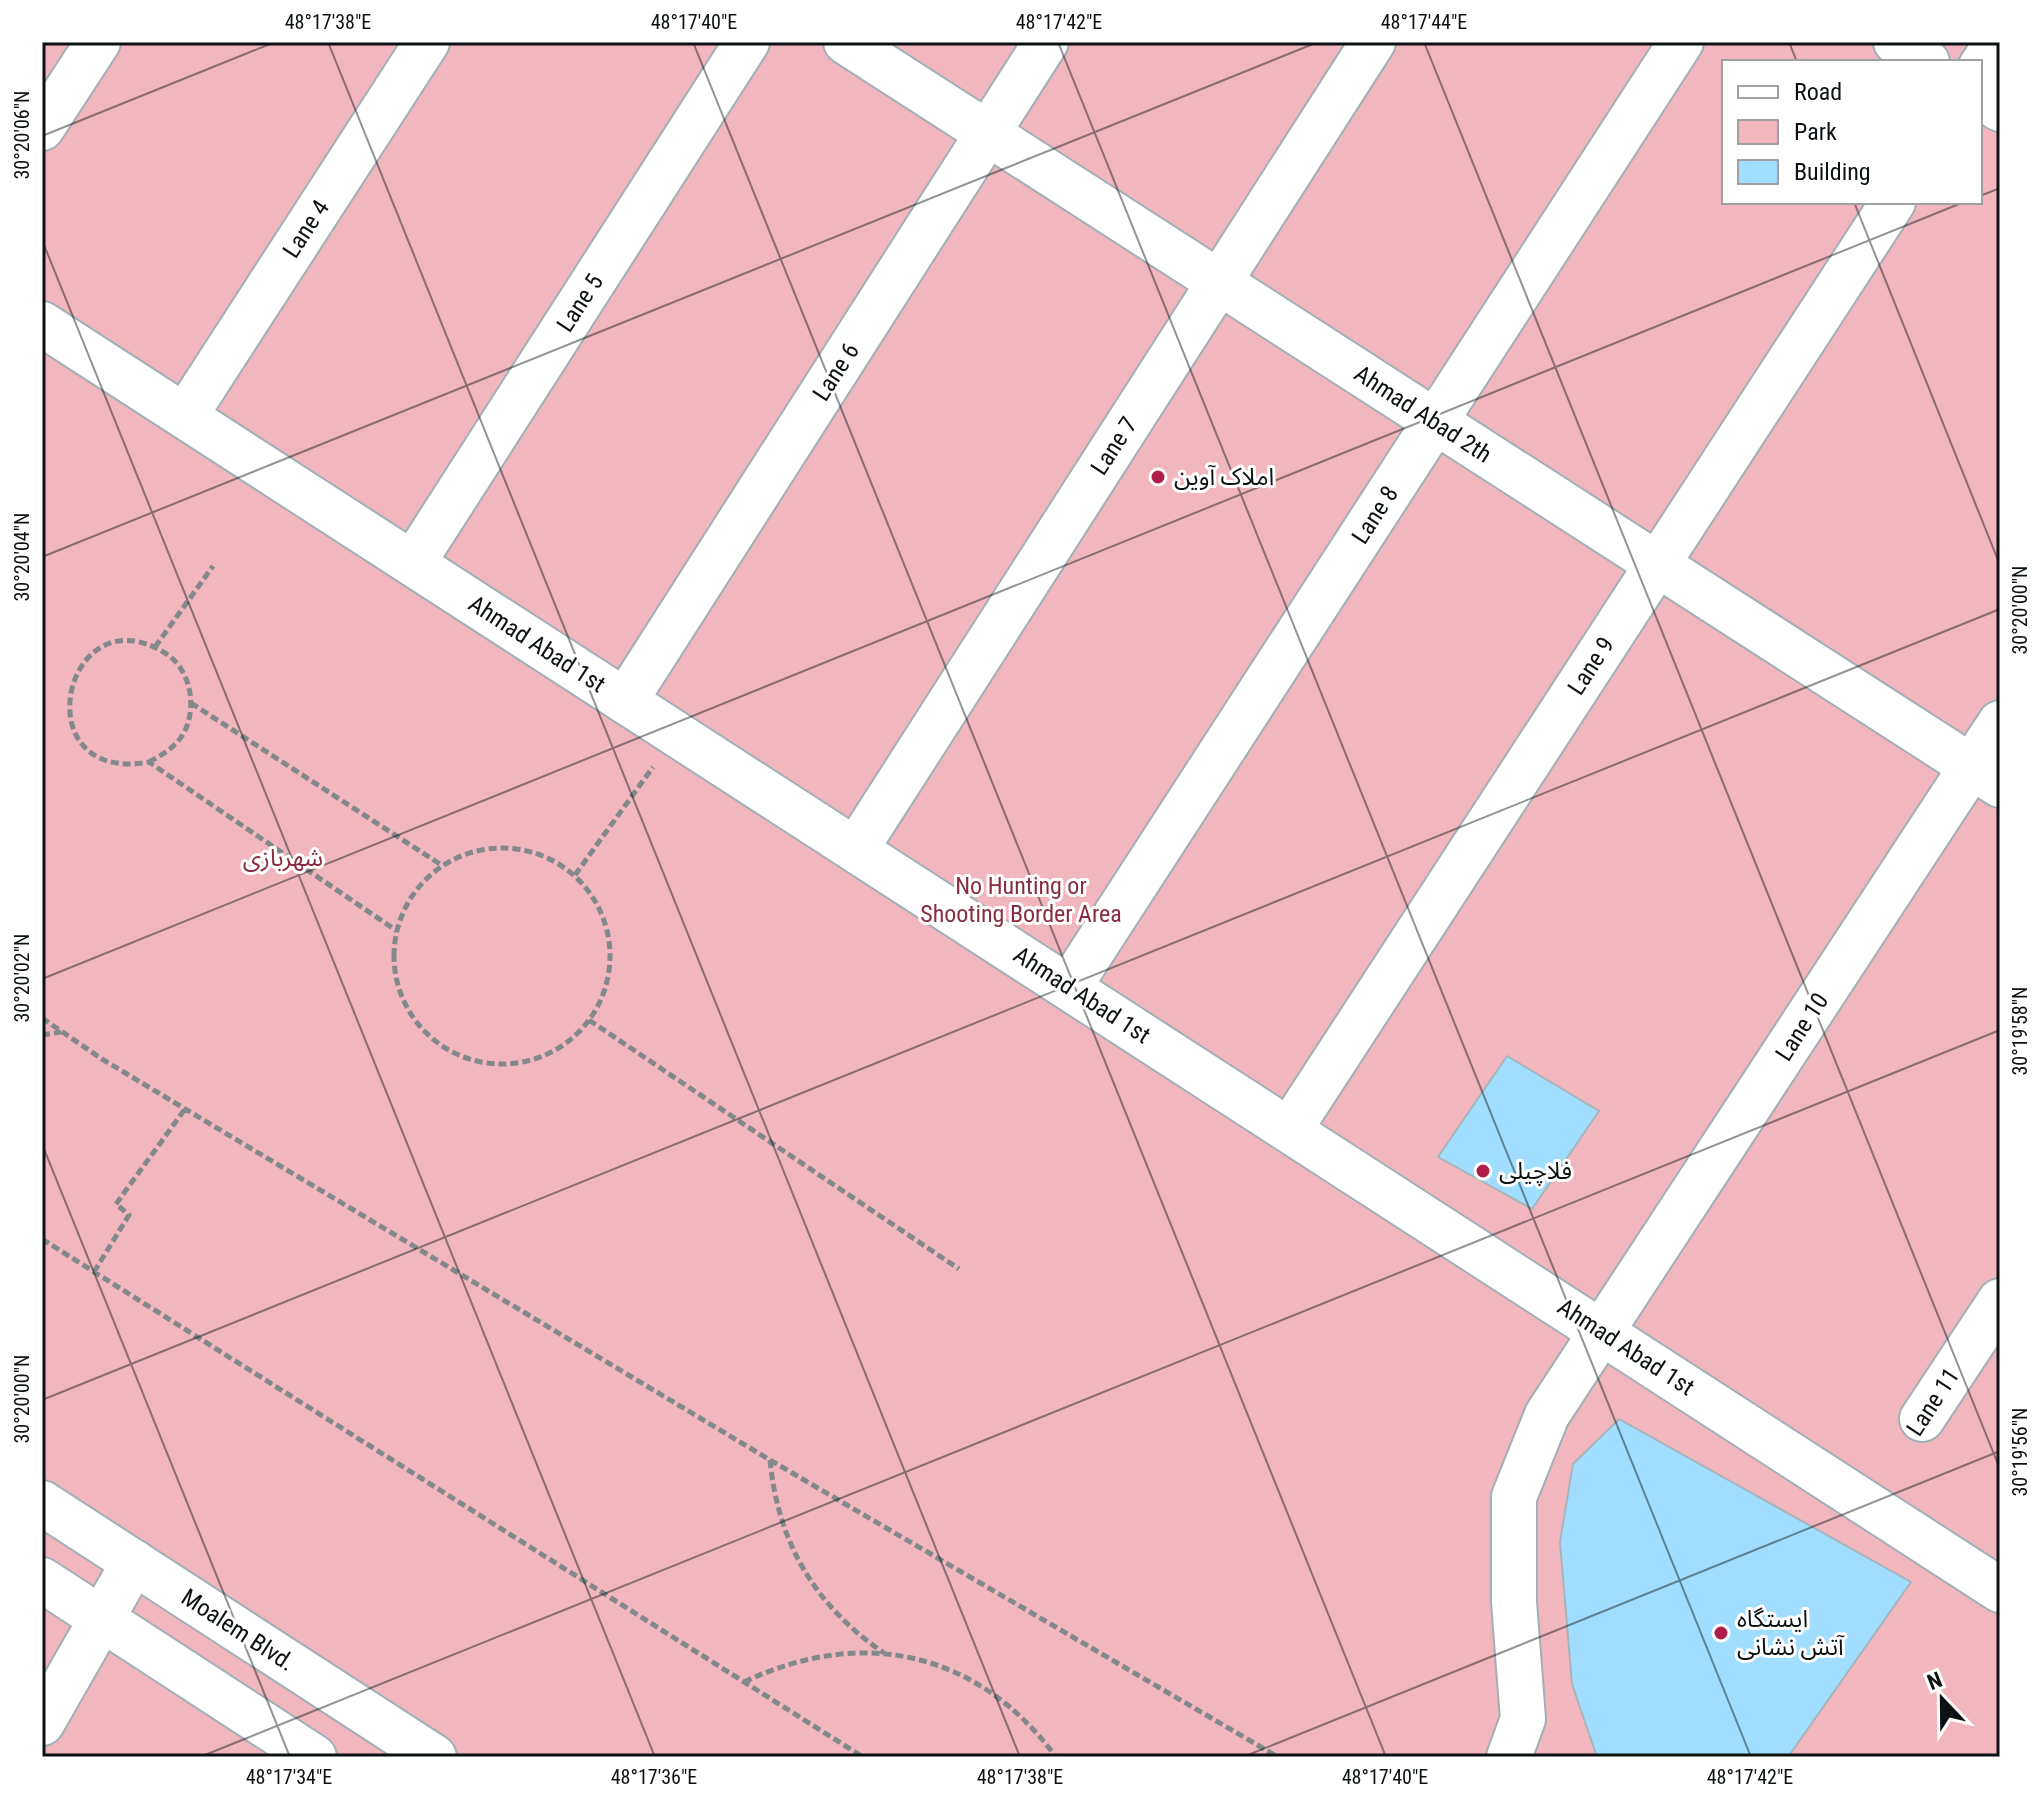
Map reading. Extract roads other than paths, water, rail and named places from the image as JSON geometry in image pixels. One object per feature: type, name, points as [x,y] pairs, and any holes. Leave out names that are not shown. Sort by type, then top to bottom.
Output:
[{"type":"street","points":[[42,128],[98,42]]},
{"type":"street","name":"Lane 4","points":[[185,416],[427,42]]},
{"type":"street","name":"Lane 5","points":[[413,563],[747,42]]},
{"type":"street","name":"Ahmad Abad 2th","points":[[846,42],[1986,776]]},
{"type":"street","name":"Lane 6","points":[[625,701],[1046,42]]},
{"type":"street","name":"Lane 7","points":[[856,849],[1373,42]]},
{"type":"street","name":"Lane 8","points":[[1069,987],[1681,42]]},
{"type":"street","points":[[1896,42],[1924,60]]},
{"type":"street","points":[[1982,65],[1997,42]]},
{"type":"street","points":[[1982,97],[2000,109]]},
{"type":"street","name":"Lane 9","points":[[1290,1129],[1892,204]]},
{"type":"street","name":"Ahmad Abad 1st","points":[[42,324],[2000,1590]]},
{"type":"street","name":"Lane 10","points":[[1516,1738],[1514,1497],[1547,1415],[1986,776],[2000,723]]},
{"type":"street","name":"Lane 11","points":[[1922,1419],[2000,1301]]},
{"type":"street","name":"Moalem Blvd.","points":[[42,1503],[434,1757]]},
{"type":"street","points":[[42,1723],[134,1562]]},
{"type":"street","points":[[42,1580],[314,1757]]},
{"type":"street","points":[[1516,1738],[1545,1757]]},
{"type":"place","name":"املاک آوین","points":[[1158,477]]},
{"type":"place","name":"فلاچیلی","points":[[1483,1171]]},
{"type":"place","name":"ایستگاه آتش نشانی","points":[[1721,1633]]},
{"type":"park label","name":"شهربازی","points":[[283,858]]},
{"type":"park label","name":"No Hunting or Shooting Border Area","points":[[1021,900]]}]
